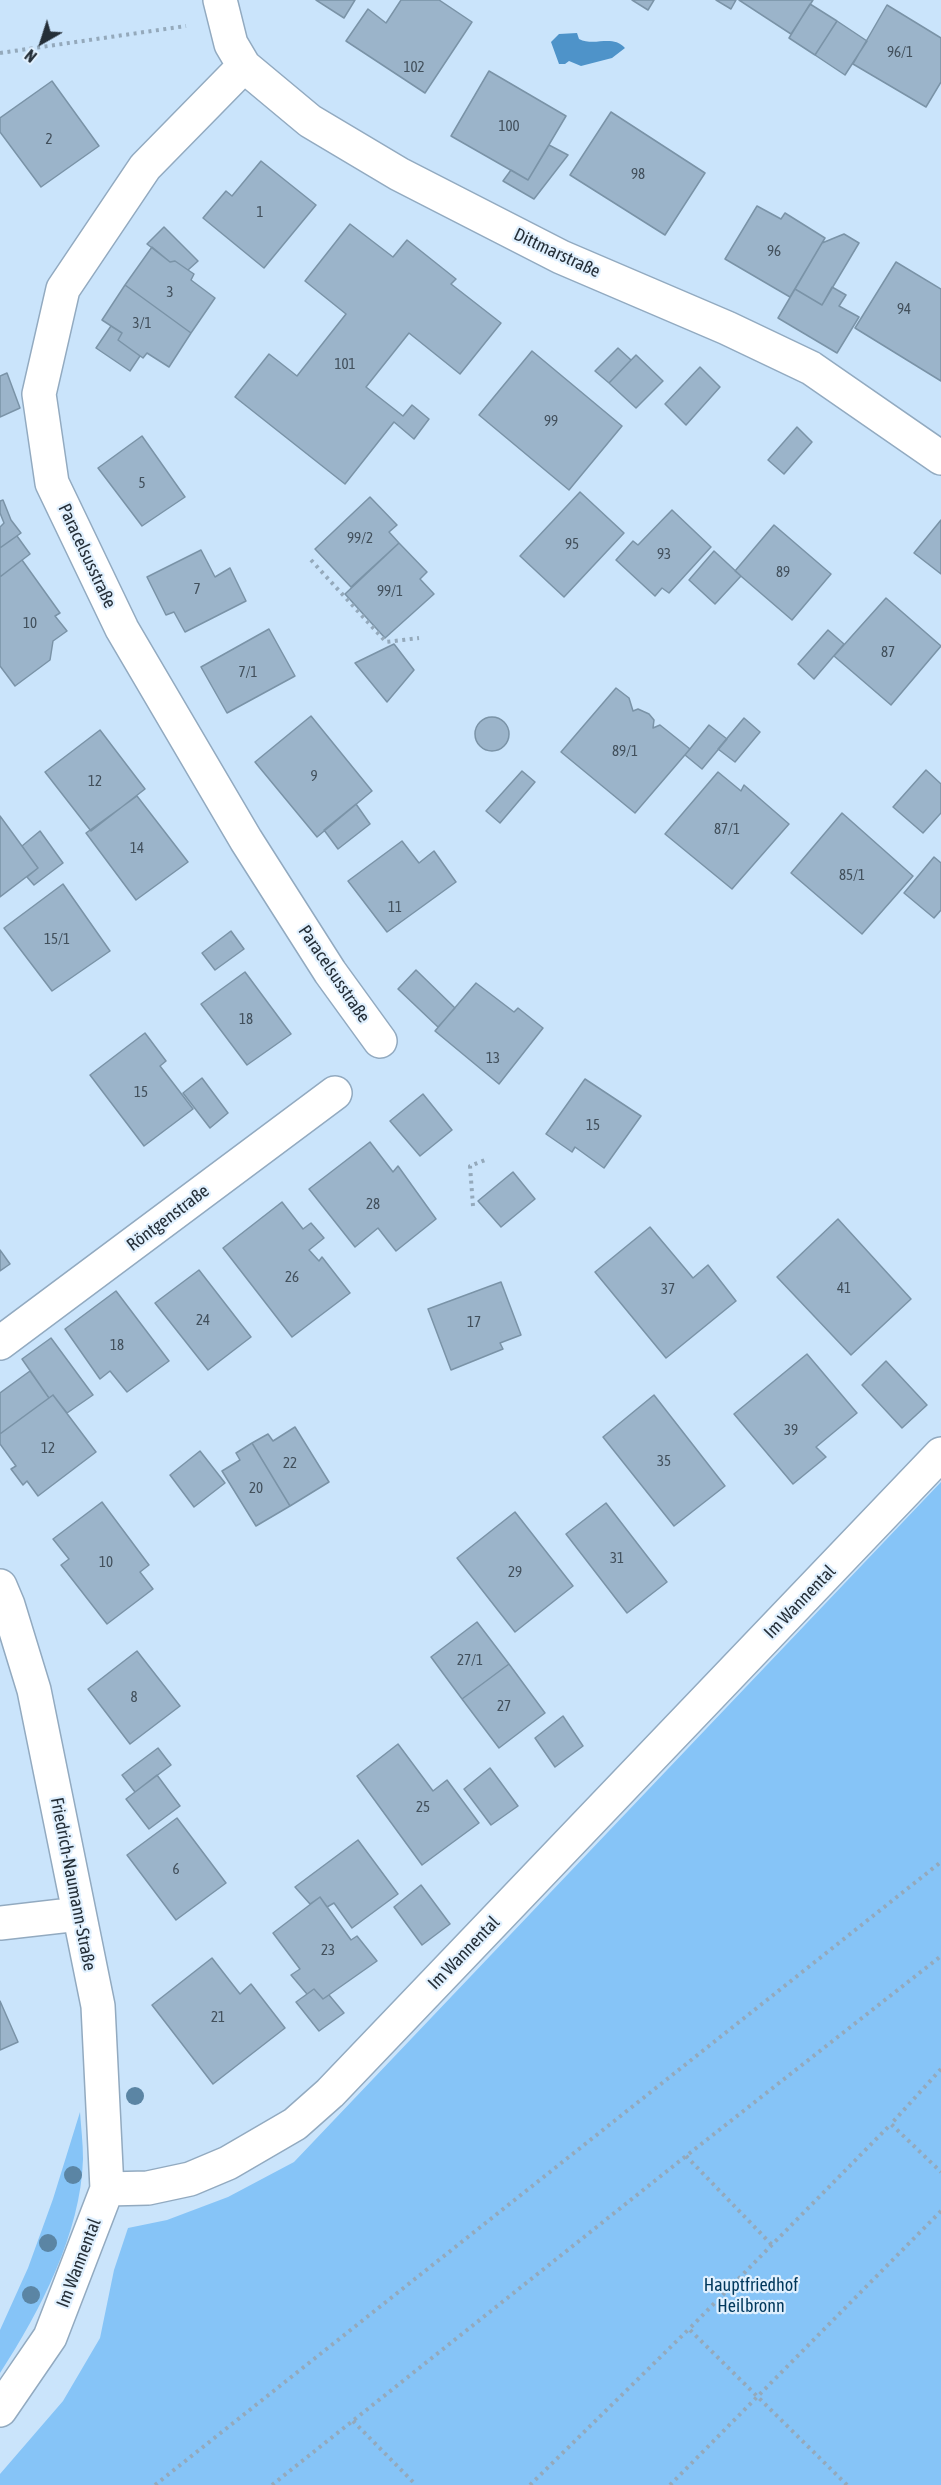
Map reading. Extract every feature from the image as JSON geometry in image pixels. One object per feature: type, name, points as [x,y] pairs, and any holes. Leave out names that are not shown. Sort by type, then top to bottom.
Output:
[{"type":"street","name":"Dittmarstraße","points":[[223,10],[231,44],[244,66],[310,121],[399,174],[561,257],[727,328],[811,368],[941,457]]},
{"type":"street","name":"Paracelsusstraße","points":[[244,66],[145,167],[63,289],[39,394],[52,483],[122,629],[246,840],[330,972],[380,1041]]},
{"type":"street","name":"Röntgenstraße","points":[[0,1343],[335,1093]]},
{"type":"street","name":"Im Wannental","points":[[0,2410],[50,2337],[107,2189],[148,2188],[190,2179],[228,2163],[295,2124],[330,2093],[941,1454]]},
{"type":"street","name":"Friedrich-Naumann-Straße","points":[[0,1586],[34,1690],[98,2006],[107,2189]]},
{"type":"street","points":[[0,1923],[80,1914]]},
{"type":"path","points":[[0,53],[223,10]]},
{"type":"path","points":[[311,560],[386,642],[419,638]]},
{"type":"path","points":[[473,1206],[471,1166],[485,1161]]},
{"type":"path","points":[[156,2485],[941,1862]]},
{"type":"path","points":[[272,2485],[941,1956]]},
{"type":"path","points":[[530,2485],[688,2330],[891,2124],[941,2070]]},
{"type":"path","points":[[891,2124],[941,2172]]},
{"type":"path","points":[[686,2156],[772,2245]]},
{"type":"path","points":[[670,2485],[941,2211]]},
{"type":"path","points":[[688,2330],[847,2485]]},
{"type":"path","points":[[353,2421],[416,2485]]},
{"type":"green space","name":"Hauptfriedhof Heilbronn","points":[[941,1482],[941,2485],[0,2485],[0,2474],[63,2401],[100,2338],[114,2270],[128,2228],[167,2220],[228,2197],[294,2162]]},
{"type":"green space","points":[[80,2112],[83,2159],[75,2215],[56,2270],[43,2298],[0,2373],[0,2330],[28,2268],[53,2199]]},
{"type":"shaded area","points":[[577,33],[579,39],[585,41],[615,42],[625,48],[612,58],[581,66],[569,61],[559,64],[551,42],[559,34]]},
{"type":"building","points":[[316,0],[355,0],[344,18]]},
{"type":"building","points":[[401,0],[439,0],[472,22],[425,93],[346,41],[368,9],[386,23]]},
{"type":"building","points":[[632,0],[654,0],[648,10]]},
{"type":"building","points":[[716,0],[736,0],[731,9]]},
{"type":"building","points":[[739,0],[813,0],[791,34]]},
{"type":"building","points":[[810,4],[837,21],[815,55],[789,38]]},
{"type":"building","points":[[887,5],[941,38],[941,82],[926,107],[853,64]]},
{"type":"building","points":[[837,21],[867,41],[845,75],[815,55]]},
{"type":"building","points":[[489,71],[566,116],[528,180],[451,136]]},
{"type":"building","points":[[52,81],[99,146],[41,187],[0,132],[0,118]]},
{"type":"building","points":[[611,112],[705,173],[665,235],[570,175]]},
{"type":"building","points":[[549,145],[568,155],[534,199],[503,181],[511,170],[528,180]]},
{"type":"building","points":[[261,161],[316,205],[264,268],[203,218],[226,191],[232,196]]},
{"type":"building","points":[[757,206],[781,219],[785,213],[825,238],[790,297],[725,259]]},
{"type":"building","points":[[350,224],[393,257],[407,240],[456,279],[451,284],[501,323],[460,374],[409,333],[366,387],[403,416],[412,405],[429,419],[414,439],[394,422],[345,484],[235,397],[269,354],[297,376],[346,314],[305,281]]},
{"type":"building","points":[[164,227],[198,261],[188,270],[175,261],[170,262],[147,244]]},
{"type":"building","points":[[844,234],[859,243],[822,305],[795,289],[822,243]]},
{"type":"building","points":[[152,247],[170,262],[175,261],[194,274],[191,280],[215,298],[191,333],[125,285]]},
{"type":"building","points":[[896,262],[941,289],[941,381],[855,328]]},
{"type":"building","points":[[125,285],[191,333],[169,367],[147,353],[143,358],[118,340],[122,333],[102,320]]},
{"type":"building","points":[[832,287],[846,295],[839,306],[859,317],[837,353],[778,318],[795,289],[822,305]]},
{"type":"building","points":[[111,326],[122,333],[118,340],[140,356],[130,371],[96,348]]},
{"type":"building","points":[[618,348],[631,360],[609,383],[595,371]]},
{"type":"building","points":[[532,351],[622,426],[569,490],[479,415]]},
{"type":"building","points":[[636,355],[663,381],[636,408],[609,383]]},
{"type":"building","points":[[700,367],[720,387],[686,425],[665,404]]},
{"type":"building","points":[[7,373],[20,408],[0,417],[0,376]]},
{"type":"building","points":[[797,427],[812,442],[784,474],[768,460]]},
{"type":"building","points":[[142,436],[185,497],[142,526],[98,468]]},
{"type":"building","points":[[580,492],[624,533],[564,597],[520,556]]},
{"type":"building","points":[[370,497],[397,525],[389,532],[399,543],[351,587],[315,549]]},
{"type":"building","points":[[3,500],[11,520],[21,533],[0,548],[0,527],[4,523],[0,513],[0,501]]},
{"type":"building","points":[[672,510],[711,547],[669,593],[662,588],[655,596],[616,560],[633,541],[638,545]]},
{"type":"building","points":[[941,520],[941,574],[914,553]]},
{"type":"building","points":[[774,525],[831,574],[792,620],[735,571]]},
{"type":"building","points":[[17,536],[30,554],[0,577],[0,548]]},
{"type":"building","points":[[399,543],[427,572],[420,579],[434,594],[385,638],[345,594]]},
{"type":"building","points":[[201,550],[215,577],[230,568],[246,601],[185,632],[174,612],[166,615],[147,577]]},
{"type":"building","points":[[714,551],[741,576],[715,604],[689,580]]},
{"type":"building","points":[[22,560],[60,613],[55,616],[67,631],[53,641],[50,660],[15,686],[0,666],[0,577]]},
{"type":"building","points":[[886,598],[941,646],[891,705],[834,656]]},
{"type":"building","points":[[269,629],[295,676],[227,713],[201,667]]},
{"type":"building","points":[[828,630],[844,644],[814,679],[798,664]]},
{"type":"building","points":[[394,644],[414,670],[387,702],[355,663]]},
{"type":"building","points":[[616,688],[629,698],[633,711],[638,709],[649,714],[654,720],[653,728],[660,725],[690,749],[635,813],[561,752]]},
{"type":"building","points":[[311,716],[372,791],[317,837],[255,762]]},
{"type":"building","points":[[492,717],[504,722],[509,734],[504,746],[492,751],[480,746],[475,734],[480,722]]},
{"type":"building","points":[[744,718],[760,732],[735,762],[718,749]]},
{"type":"building","points":[[709,725],[727,739],[702,769],[685,755]]},
{"type":"building","points":[[100,730],[145,789],[91,831],[45,772]]},
{"type":"building","points":[[926,770],[941,784],[941,813],[923,833],[893,807]]},
{"type":"building","points":[[522,771],[535,782],[500,823],[486,811]]},
{"type":"building","points":[[718,772],[741,791],[744,785],[789,824],[732,889],[665,834]]},
{"type":"building","points":[[137,796],[188,862],[136,900],[86,833]]},
{"type":"building","points":[[356,804],[370,824],[338,849],[324,830]]},
{"type":"building","points":[[842,813],[913,876],[862,934],[791,873]]},
{"type":"building","points":[[0,816],[38,868],[0,897]]},
{"type":"building","points":[[40,831],[63,863],[34,885],[27,877],[38,868],[22,846]]},
{"type":"building","points":[[402,841],[419,863],[434,851],[456,882],[387,932],[348,881]]},
{"type":"building","points":[[934,857],[941,863],[941,910],[934,918],[904,893]]},
{"type":"building","points":[[63,884],[110,951],[52,991],[4,928]]},
{"type":"building","points":[[231,931],[244,949],[215,970],[202,953]]},
{"type":"building","points":[[416,970],[455,1008],[438,1027],[398,989]]},
{"type":"building","points":[[245,972],[291,1034],[247,1065],[201,1004]]},
{"type":"building","points":[[476,983],[514,1012],[518,1008],[543,1028],[499,1084],[435,1031]]},
{"type":"building","points":[[145,1033],[166,1061],[160,1066],[193,1109],[144,1146],[90,1075]]},
{"type":"building","points":[[202,1078],[228,1113],[210,1128],[183,1093]]},
{"type":"building","points":[[585,1079],[641,1116],[604,1168],[575,1147],[572,1152],[546,1134]]},
{"type":"building","points":[[423,1094],[452,1130],[420,1156],[390,1121]]},
{"type":"building","points":[[370,1142],[393,1172],[398,1166],[436,1219],[396,1251],[378,1228],[355,1247],[309,1189]]},
{"type":"building","points":[[513,1172],[535,1199],[501,1227],[478,1201]]},
{"type":"building","points":[[282,1202],[303,1229],[311,1223],[324,1238],[309,1250],[319,1261],[322,1257],[350,1293],[292,1337],[223,1248]]},
{"type":"building","points":[[838,1219],[911,1299],[851,1355],[777,1277]]},
{"type":"building","points":[[650,1227],[693,1278],[708,1265],[736,1301],[666,1358],[595,1272]]},
{"type":"building","points":[[0,1250],[10,1264],[0,1271]]},
{"type":"building","points":[[199,1270],[251,1337],[208,1370],[155,1303]]},
{"type":"building","points":[[501,1282],[521,1335],[500,1343],[503,1349],[451,1370],[428,1309]]},
{"type":"building","points":[[116,1291],[169,1361],[127,1392],[110,1371],[100,1379],[65,1329]]},
{"type":"building","points":[[51,1338],[93,1395],[67,1413],[53,1395],[49,1398],[22,1359]]},
{"type":"building","points":[[807,1354],[857,1413],[816,1447],[826,1457],[793,1484],[734,1414]]},
{"type":"building","points":[[886,1361],[927,1405],[902,1428],[862,1385]]},
{"type":"building","points":[[30,1371],[49,1398],[0,1434],[0,1393]]},
{"type":"building","points":[[53,1395],[96,1452],[38,1496],[27,1481],[23,1485],[11,1469],[16,1466],[0,1444],[0,1434]]},
{"type":"building","points":[[654,1395],[725,1486],[674,1526],[603,1437]]},
{"type":"building","points":[[295,1427],[329,1482],[290,1506],[252,1443],[268,1434],[273,1441]]},
{"type":"building","points":[[252,1443],[290,1506],[256,1526],[222,1471],[240,1460],[236,1453]]},
{"type":"building","points":[[200,1451],[225,1483],[194,1507],[170,1475]]},
{"type":"building","points":[[102,1502],[149,1565],[140,1572],[153,1589],[107,1624],[61,1565],[69,1559],[53,1539]]},
{"type":"building","points":[[606,1503],[667,1582],[627,1613],[566,1534]]},
{"type":"building","points":[[515,1512],[573,1586],[515,1632],[457,1558]]},
{"type":"building","points":[[477,1622],[509,1664],[462,1699],[431,1657]]},
{"type":"building","points":[[137,1651],[180,1706],[130,1744],[88,1689]]},
{"type":"building","points":[[509,1664],[545,1713],[499,1748],[462,1699]]},
{"type":"building","points":[[563,1716],[583,1746],[555,1767],[535,1738]]},
{"type":"building","points":[[398,1744],[433,1791],[447,1780],[479,1823],[422,1865],[357,1776]]},
{"type":"building","points":[[158,1748],[171,1765],[135,1792],[122,1775]]},
{"type":"building","points":[[490,1768],[518,1806],[491,1825],[464,1789]]},
{"type":"building","points":[[157,1775],[180,1806],[149,1829],[126,1799]]},
{"type":"building","points":[[177,1818],[226,1883],[176,1920],[127,1855]]},
{"type":"building","points":[[358,1840],[398,1894],[352,1928],[334,1903],[327,1907],[320,1897],[310,1904],[295,1887]]},
{"type":"building","points":[[421,1885],[450,1924],[422,1945],[394,1907]]},
{"type":"building","points":[[320,1897],[351,1940],[357,1936],[377,1961],[323,1999],[314,1989],[307,1994],[291,1975],[300,1969],[273,1933]]},
{"type":"building","points":[[212,1958],[240,1994],[251,1984],[285,2028],[213,2084],[152,2005]]},
{"type":"building","points":[[314,1989],[323,1999],[329,1995],[344,2013],[319,2031],[296,2002]]},
{"type":"building","points":[[0,2001],[18,2042],[0,2050]]}]
